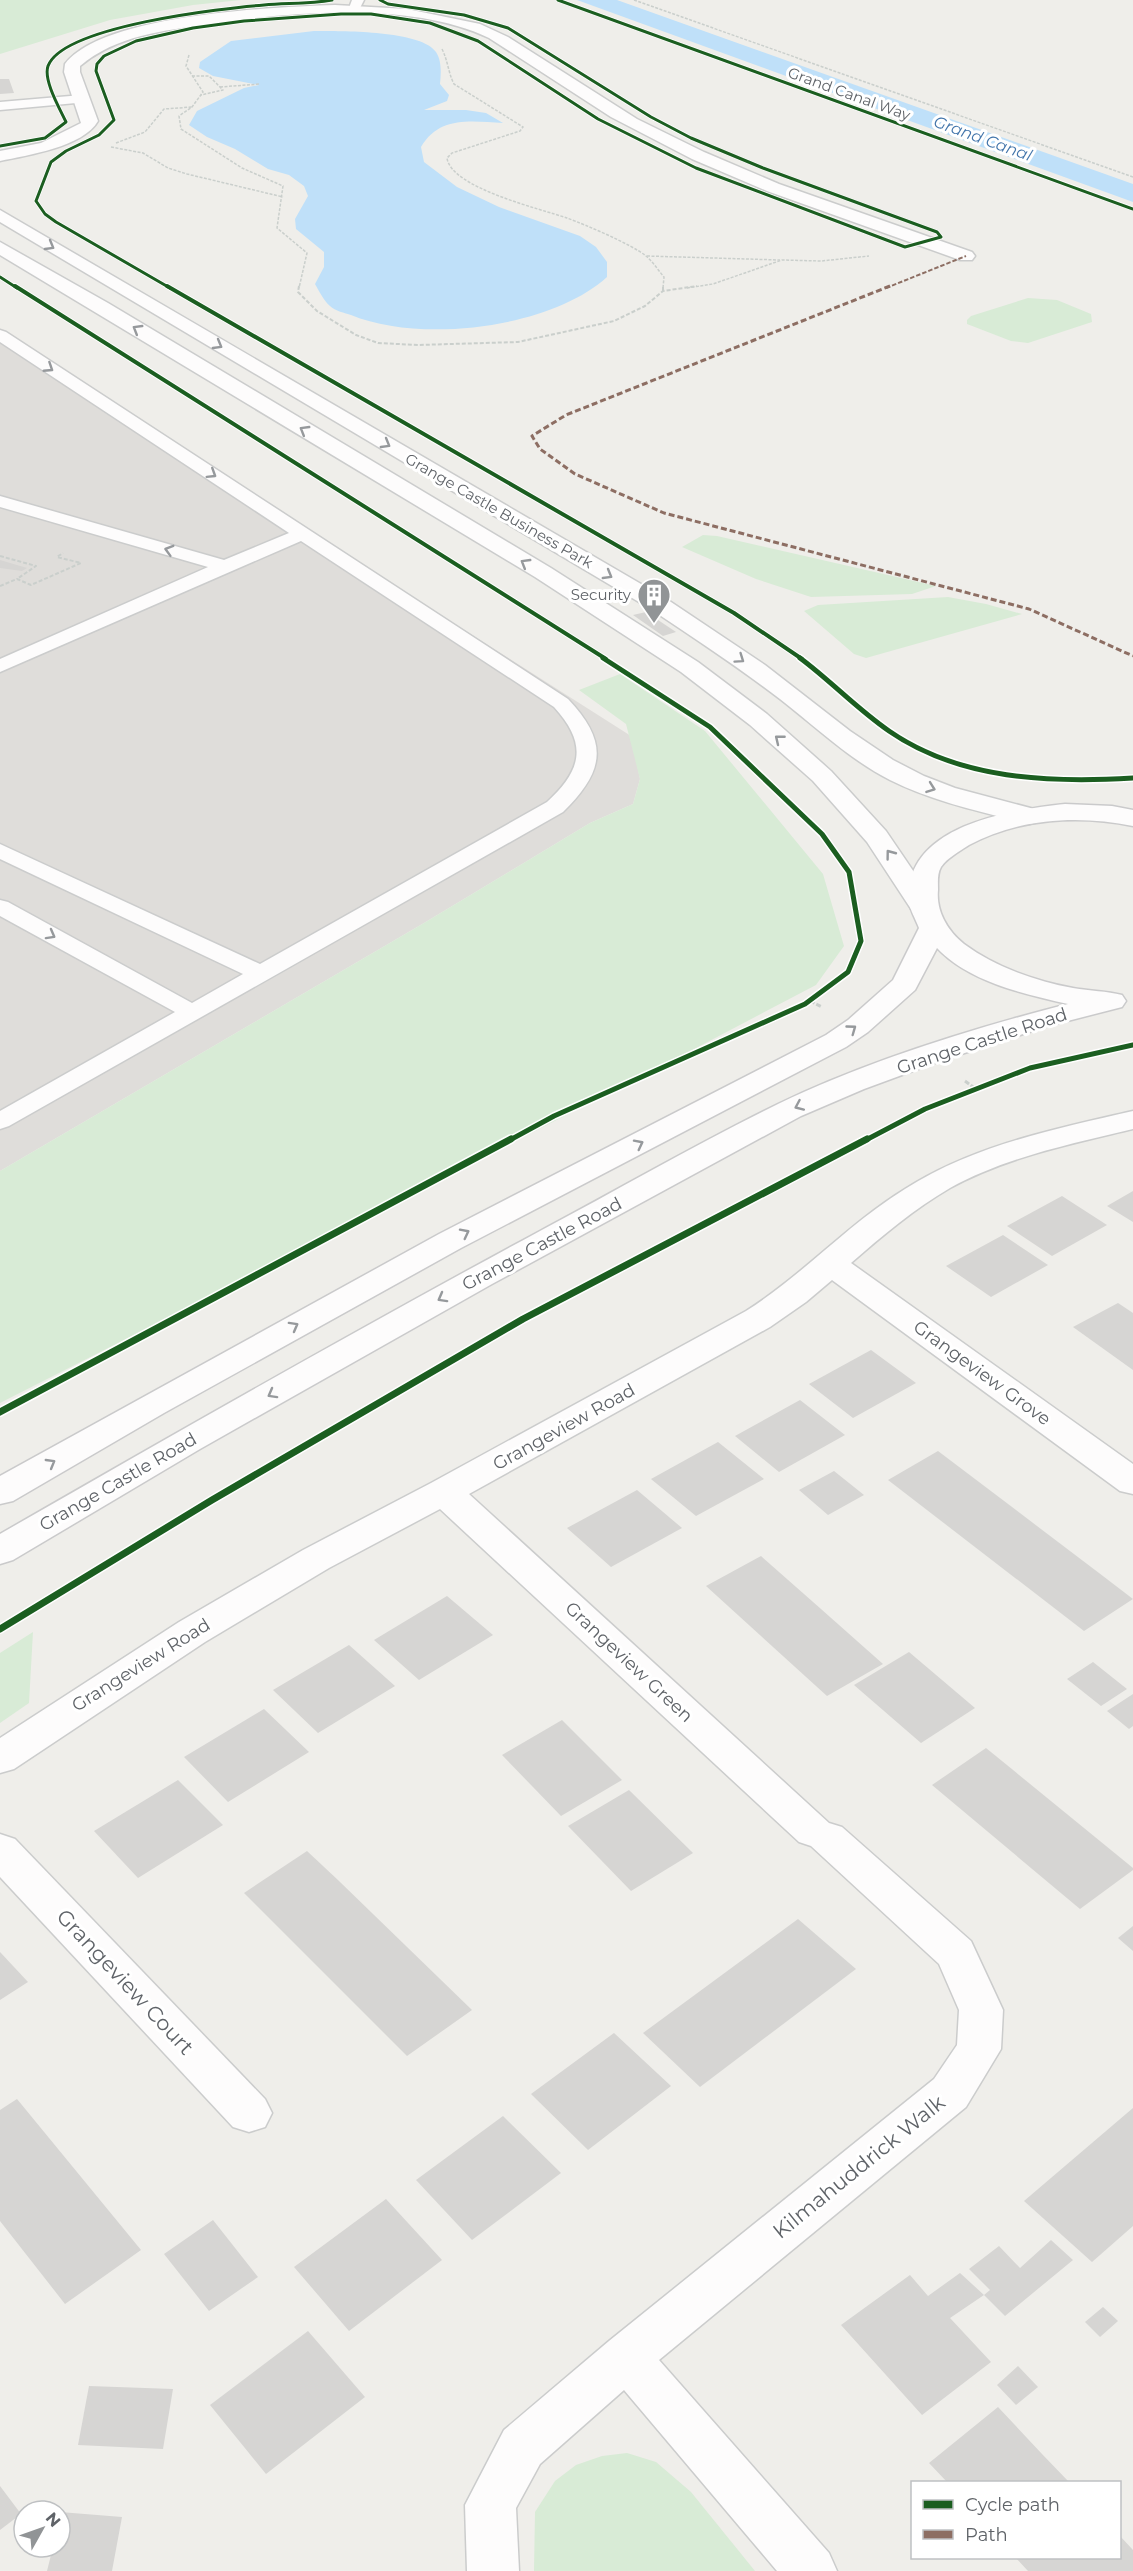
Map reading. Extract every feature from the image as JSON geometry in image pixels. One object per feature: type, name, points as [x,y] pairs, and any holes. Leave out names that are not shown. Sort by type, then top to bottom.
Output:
[{"type":"street","points":[[3,164],[45,148],[87,126],[90,120],[72,72],[73,64],[92,49],[109,41],[165,27],[216,18],[356,4],[435,16],[477,27],[505,42],[611,111],[691,153],[767,184],[966,256]]},
{"type":"street","name":"Grange Castle Business Park","points":[[0,215],[657,603],[743,661],[878,763],[917,783],[951,795],[1029,816]]},
{"type":"street","name":"Grange Castle Business Park","points":[[0,247],[590,603],[715,686],[789,747],[869,826],[896,861],[927,916]]},
{"type":"street","points":[[0,1492],[450,1241],[836,1041],[858,1026],[905,984],[927,916],[925,872],[939,853],[968,833],[993,824],[1029,816],[1083,813],[1132,817]]},
{"type":"street","name":"Grange Castle Road","points":[[927,916],[956,952],[990,972],[1041,990],[1076,997],[1123,1001]]},
{"type":"street","name":"Grange Castle Road","points":[[0,1551],[188,1441],[480,1277],[790,1110],[853,1083],[930,1055],[1038,1020],[1123,1001]]},
{"type":"street","name":"Grangeview Road","points":[[0,1758],[192,1632],[316,1559],[444,1492],[758,1319],[797,1293],[870,1227],[917,1194],[967,1169],[1020,1148],[1133,1120]]},
{"type":"street","name":"Grangeview Grove","points":[[831,1264],[1133,1482]]},
{"type":"street","name":"Grangeview Green","points":[[444,1492],[820,1835]]},
{"type":"street","name":"Kilmahuddrick Walk","points":[[493,2571],[490,2505],[522,2447],[626,2357],[950,2093],[979,2049],[981,2010],[956,1953],[820,1835]]},
{"type":"street","name":"Grangeview Court","points":[[0,1850],[249,2113]]},
{"type":"street","points":[[626,2357],[811,2571]]},
{"type":"lane","points":[[1,110],[82,99]]},
{"type":"lane","points":[[0,335],[561,703],[575,716],[587,740],[583,778],[555,807],[0,1121]]},
{"type":"lane","points":[[0,501],[225,566]]},
{"type":"lane","points":[[0,666],[225,566],[304,534]]},
{"type":"lane","points":[[0,851],[262,974]]},
{"type":"lane","points":[[0,907],[193,1013]]},
{"type":"path","points":[[634,0],[1133,177]]},
{"type":"path","points":[[440,47],[448,62],[448,72],[454,84],[523,127],[515,133],[452,153],[447,158],[448,165],[459,175],[495,196],[542,209],[590,227],[646,256],[664,277],[663,291]]},
{"type":"path","points":[[196,51],[188,56],[186,66],[202,92],[201,95]]},
{"type":"path","points":[[192,75],[210,76],[223,90],[201,95],[192,106],[178,116],[181,129],[242,168],[279,182],[283,186],[283,197],[277,211],[278,228],[307,253],[307,264],[300,278],[298,292],[317,311],[356,335],[378,343],[428,345],[528,340],[614,321],[645,306],[663,291],[713,284],[782,260]]},
{"type":"path","points":[[220,87],[260,84]]},
{"type":"path","points":[[98,146],[135,137],[145,132],[164,109],[192,106]]},
{"type":"path","points":[[45,148],[65,152],[80,146],[98,146],[143,153],[168,168],[187,174],[283,197]]},
{"type":"path","points":[[646,256],[782,260],[860,258],[925,241]]},
{"type":"path","points":[[17,579],[31,585],[81,563],[57,557],[65,552]]},
{"type":"path","points":[[0,556],[36,566],[17,579],[0,586]]},
{"type":"path","points":[[805,1004],[820,994]]},
{"type":"path","points":[[966,1093],[987,1085]]},
{"type":"shaded area","points":[[0,335],[631,736],[640,779],[633,804],[590,823],[0,1171]]},
{"type":"green space","points":[[0,0],[241,0],[193,5],[110,20],[0,54]]},
{"type":"green space","points":[[1028,298],[1057,300],[1091,314],[1092,322],[1028,343],[1011,341],[967,324],[971,316]]},
{"type":"green space","points":[[703,535],[717,536],[936,586],[912,594],[811,597],[756,579],[682,547]]},
{"type":"green space","points":[[948,597],[1022,614],[866,658],[854,654],[804,611],[818,605]]},
{"type":"green space","points":[[620,674],[705,731],[823,874],[844,946],[816,985],[639,1078],[0,1403],[0,1171],[590,823],[633,804],[640,779],[626,724],[579,690]]},
{"type":"green space","points":[[33,1632],[29,1703],[0,1723],[0,1653]]},
{"type":"green space","points":[[627,2453],[656,2462],[691,2492],[755,2571],[534,2571],[535,2512],[555,2481],[576,2465],[602,2456]]},
{"type":"water","name":"Grand Canal","points":[[577,0],[617,0],[1133,184],[1133,202]]},
{"type":"water","points":[[314,31],[379,33],[397,36],[414,39],[436,52],[441,68],[440,84],[449,95],[447,101],[424,110],[466,110],[486,113],[503,123],[467,122],[446,125],[428,137],[421,147],[424,162],[457,187],[499,207],[580,236],[596,247],[607,262],[607,277],[583,294],[553,309],[520,319],[484,326],[448,329],[380,324],[340,312],[330,306],[315,284],[324,267],[324,252],[296,229],[295,219],[308,196],[304,186],[289,175],[268,169],[189,125],[197,111],[244,88],[259,85],[213,76],[199,68],[200,62],[231,41]]},
{"type":"building","points":[[0,79],[9,79],[14,93],[0,94]]},
{"type":"building","points":[[0,560],[27,568],[22,571],[0,568]]},
{"type":"building","name":"Security","points":[[646,612],[676,632],[663,636],[633,615]]},
{"type":"building","points":[[1133,1191],[1133,1222],[1107,1206]]},
{"type":"building","points":[[1062,1196],[1107,1225],[1052,1256],[1007,1226]]},
{"type":"building","points":[[1003,1235],[1048,1265],[991,1297],[946,1266]]},
{"type":"building","points":[[1118,1303],[1133,1313],[1133,1370],[1073,1327]]},
{"type":"building","points":[[871,1350],[916,1383],[853,1418],[809,1384]]},
{"type":"building","points":[[800,1400],[845,1435],[779,1472],[735,1436]]},
{"type":"building","points":[[718,1442],[764,1479],[696,1516],[651,1479]]},
{"type":"building","points":[[938,1451],[1133,1599],[1084,1631],[888,1480]]},
{"type":"building","points":[[834,1471],[864,1495],[828,1515],[799,1490]]},
{"type":"building","points":[[637,1490],[682,1528],[611,1567],[567,1528]]},
{"type":"building","points":[[761,1556],[883,1664],[827,1696],[706,1586]]},
{"type":"building","points":[[447,1596],[493,1635],[419,1680],[374,1640]]},
{"type":"building","points":[[349,1645],[395,1686],[318,1733],[273,1690]]},
{"type":"building","points":[[909,1652],[975,1708],[921,1743],[854,1685]]},
{"type":"building","points":[[1093,1662],[1127,1689],[1101,1706],[1067,1679]]},
{"type":"building","points":[[1133,1694],[1133,1726],[1129,1729],[1107,1711]]},
{"type":"building","points":[[264,1709],[309,1752],[228,1802],[184,1757]]},
{"type":"building","points":[[562,1720],[622,1780],[561,1816],[502,1755]]},
{"type":"building","points":[[986,1748],[1133,1870],[1080,1909],[932,1785]]},
{"type":"building","points":[[178,1780],[223,1825],[138,1878],[94,1831]]},
{"type":"building","points":[[629,1790],[693,1853],[631,1891],[568,1826]]},
{"type":"building","points":[[307,1851],[472,2010],[407,2056],[244,1893]]},
{"type":"building","points":[[798,1919],[856,1969],[700,2087],[643,2033]]},
{"type":"building","points":[[1133,1926],[1133,1951],[1118,1938]]},
{"type":"building","points":[[0,1952],[28,1982],[0,2000]]},
{"type":"building","points":[[614,2033],[671,2086],[588,2150],[531,2094]]},
{"type":"building","points":[[17,2099],[141,2250],[65,2304],[0,2221],[0,2110]]},
{"type":"building","points":[[1133,2108],[1133,2226],[1092,2262],[1024,2201]]},
{"type":"building","points":[[503,2116],[561,2173],[472,2240],[416,2180]]},
{"type":"building","points":[[386,2199],[442,2260],[349,2331],[294,2267]]},
{"type":"building","points":[[213,2220],[258,2277],[209,2311],[164,2254]]},
{"type":"building","points":[[1051,2240],[1073,2260],[1005,2316],[984,2295],[990,2290],[969,2269],[999,2246],[1020,2268]]},
{"type":"building","points":[[960,2273],[984,2295],[950,2318],[991,2362],[922,2415],[841,2325],[910,2275],[928,2296]]},
{"type":"building","points":[[1103,2307],[1118,2321],[1100,2337],[1085,2322]]},
{"type":"building","points":[[308,2331],[365,2397],[266,2474],[210,2405]]},
{"type":"building","points":[[1018,2366],[1038,2387],[1016,2405],[997,2385]]},
{"type":"building","points":[[89,2386],[173,2389],[163,2449],[78,2445]]},
{"type":"building","points":[[998,2407],[1068,2481],[946,2481],[929,2463]]},
{"type":"building","points":[[0,2486],[12,2502],[12,2521],[0,2530]]},
{"type":"building","points":[[72,2513],[122,2517],[112,2571],[47,2571],[50,2559],[72,2559]]},
{"type":"building","points":[[1121,2537],[1133,2550],[1133,2571],[1028,2571],[1017,2559],[1121,2559]]},
{"type":"marked path","points":[[966,256],[566,415],[532,436],[540,449],[575,474],[621,496],[680,519],[1029,609],[1133,656]]},
{"type":"cycle path","points":[[0,146],[45,138],[60,129],[66,122],[47,78],[48,67],[62,51],[85,39],[182,15],[263,5],[332,0]]},
{"type":"cycle path","points":[[380,0],[388,4],[464,15],[508,28],[651,117],[691,138],[763,168],[937,232],[941,237],[905,247],[696,168],[598,119],[478,41],[430,23],[371,14],[244,21],[193,28],[136,41],[104,56],[97,64],[96,71],[114,120],[99,135],[66,151],[51,162],[37,195],[38,207],[56,222],[734,613],[804,661],[876,721],[918,748],[969,767],[1023,778],[1051,780],[1133,778]]},
{"type":"cycle path","name":"Grand Canal Way","points":[[558,0],[1133,209]]},
{"type":"cycle path","points":[[0,277],[522,605],[710,727],[822,834],[849,872],[861,941],[848,972],[805,1004],[554,1116],[0,1412]]},
{"type":"cycle path","points":[[0,1629],[212,1500],[523,1319],[925,1109],[1030,1068],[1133,1045]]},
{"type":"place","name":"Security","points":[[654,624]]}]
